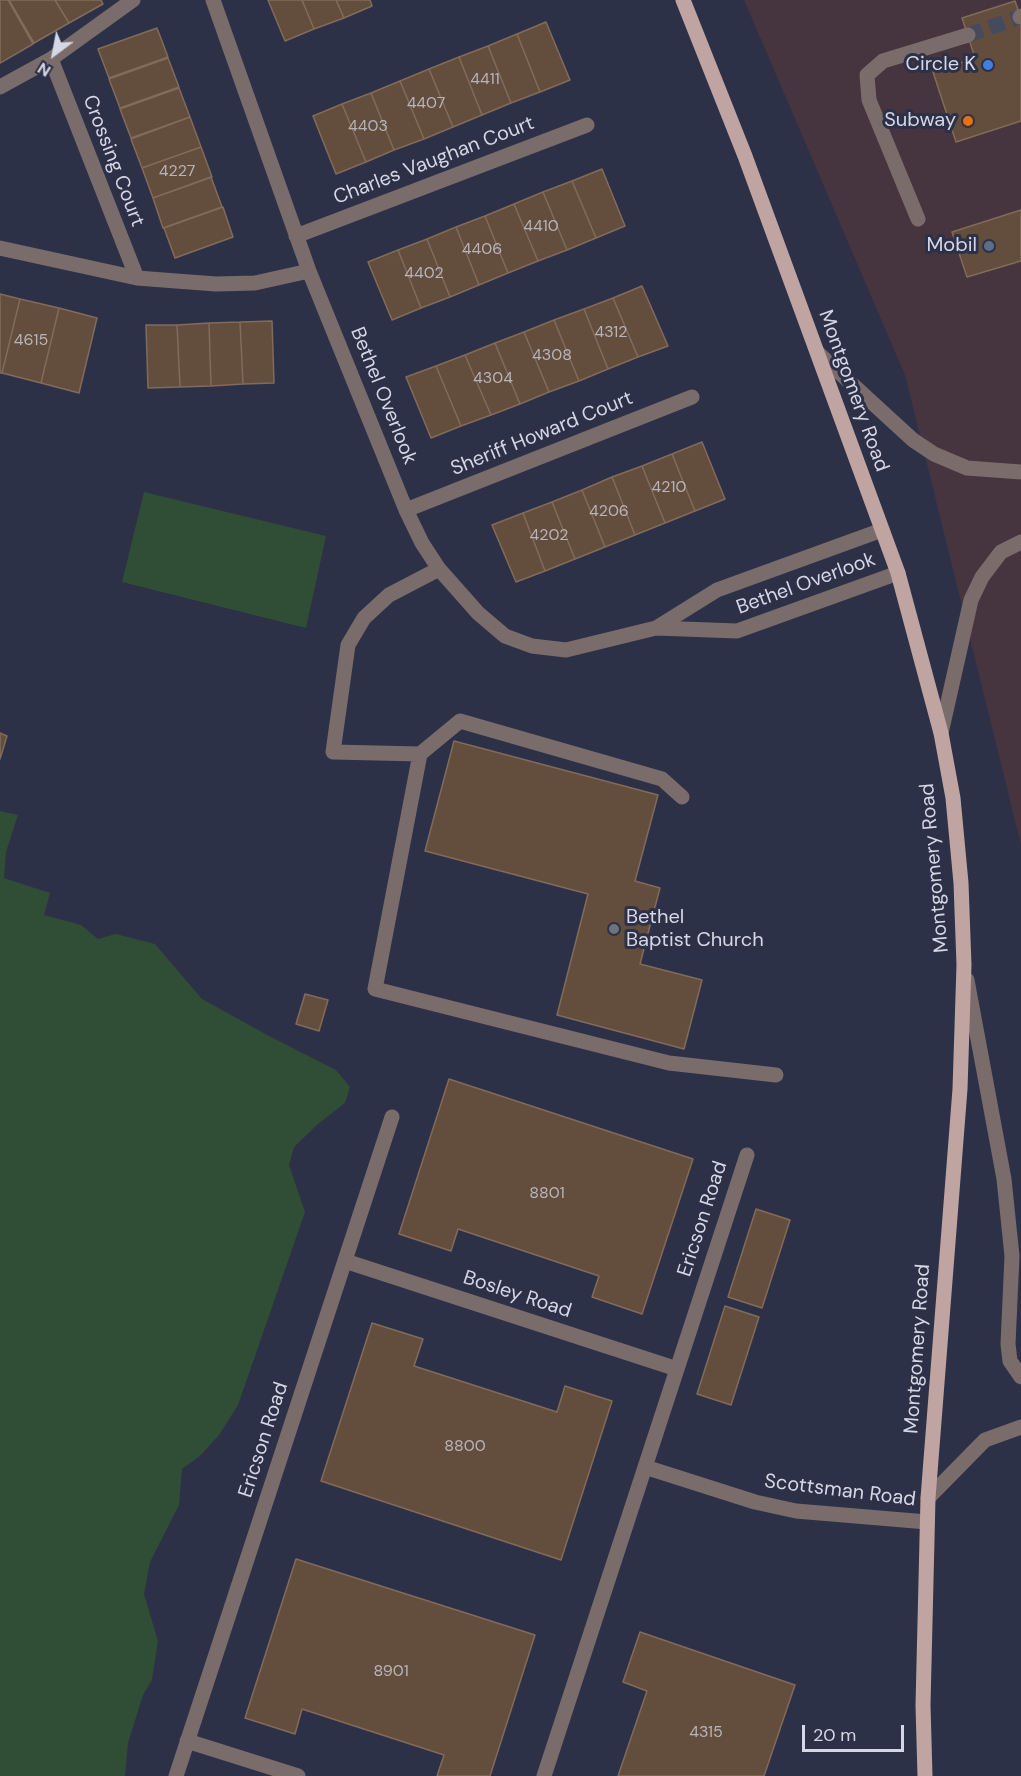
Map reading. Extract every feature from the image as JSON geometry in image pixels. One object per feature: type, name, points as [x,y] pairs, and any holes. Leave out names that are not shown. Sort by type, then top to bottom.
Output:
[{"type":"main road","name":"Montgomery Road","points":[[683,0],[745,156],[898,573],[941,733],[952,798],[960,872],[964,965],[960,1089],[928,1498],[923,1705],[925,1776]]},
{"type":"street","points":[[0,87],[51,58],[133,0]]},
{"type":"street","name":"Bethel Overlook","points":[[213,0],[309,271],[406,510],[422,543],[439,569],[478,613],[505,636],[532,646],[566,650],[656,628],[737,631],[898,573]]},
{"type":"street","points":[[918,219],[869,100],[867,75],[883,61],[968,35]]},
{"type":"street","name":"Crossing Court","points":[[51,58],[137,278]]},
{"type":"street","name":"Charles Vaughan Court","points":[[296,236],[587,125]]},
{"type":"street","points":[[0,248],[137,278],[216,284],[255,283],[309,271]]},
{"type":"street","points":[[818,353],[913,440],[934,454],[967,468],[1021,472]]},
{"type":"street","name":"Sheriff Howard Court","points":[[406,510],[692,397]]},
{"type":"street","name":"Bethel Overlook","points":[[656,628],[717,590],[882,530]]},
{"type":"street","points":[[941,733],[971,600],[982,576],[1001,552],[1021,542]]},
{"type":"street","points":[[420,754],[333,752],[348,645],[364,618],[389,596],[439,569]]},
{"type":"street","points":[[682,797],[662,779],[460,720],[420,754],[375,989],[669,1063],[776,1076]]},
{"type":"street","points":[[964,965],[1004,1179],[1012,1256],[1008,1344],[1010,1361],[1021,1377]]},
{"type":"street","name":"Ericson Road","points":[[176,1776],[392,1117]]},
{"type":"street","name":"Ericson Road","points":[[544,1776],[747,1155]]},
{"type":"street","name":"Bosley Road","points":[[345,1261],[677,1369]]},
{"type":"street","points":[[928,1498],[985,1440],[1021,1426]]},
{"type":"street","name":"Scottsman Road","points":[[645,1467],[755,1502],[796,1511],[927,1522]]},
{"type":"street","points":[[187,1741],[298,1776]]},
{"type":"shaded area","points":[[744,0],[1021,0],[1021,845],[905,375]]},
{"type":"green space","points":[[144,492],[326,536],[306,628],[122,582]]},
{"type":"green space","points":[[0,811],[18,815],[6,852],[4,878],[50,893],[44,915],[81,925],[98,939],[116,934],[155,944],[202,999],[336,1070],[350,1087],[345,1103],[294,1147],[289,1165],[305,1212],[238,1405],[219,1435],[200,1456],[182,1469],[179,1505],[150,1562],[144,1594],[158,1641],[152,1680],[143,1695],[128,1743],[125,1776],[0,1776]]},
{"type":"building","points":[[0,0],[8,0],[33,44],[0,63]]},
{"type":"building","points":[[9,0],[55,0],[69,23],[34,43]]},
{"type":"building","points":[[55,0],[101,0],[103,4],[69,23]]},
{"type":"building","points":[[268,0],[302,0],[314,29],[285,41]]},
{"type":"building","points":[[302,0],[336,0],[344,18],[314,29]]},
{"type":"building","points":[[336,0],[370,0],[372,6],[344,18]]},
{"type":"building","name":"Circle K","points":[[1015,1],[1021,19],[1021,121],[956,142],[933,72],[975,58],[962,18]]},
{"type":"building","points":[[546,22],[570,80],[540,92],[517,34]]},
{"type":"building","points":[[157,28],[168,57],[109,78],[98,49]]},
{"type":"building","points":[[517,34],[540,92],[511,103],[488,46]]},
{"type":"building","points":[[488,46],[511,103],[482,115],[459,57]]},
{"type":"building","points":[[459,57],[482,115],[453,127],[429,69]]},
{"type":"building","points":[[168,58],[179,87],[120,108],[109,79]]},
{"type":"building","points":[[429,69],[453,127],[424,139],[400,81]]},
{"type":"building","points":[[400,81],[424,139],[394,150],[371,93]]},
{"type":"building","points":[[179,88],[190,117],[131,138],[120,109]]},
{"type":"building","points":[[371,93],[394,150],[366,162],[342,104]]},
{"type":"building","points":[[342,104],[366,162],[336,174],[313,116]]},
{"type":"building","points":[[190,117],[201,147],[142,168],[131,139]]},
{"type":"building","points":[[201,147],[212,177],[153,198],[142,168]]},
{"type":"building","points":[[602,169],[625,226],[596,238],[572,181]]},
{"type":"building","points":[[211,177],[222,207],[163,228],[153,198]]},
{"type":"building","points":[[572,181],[596,238],[567,250],[543,192]]},
{"type":"building","points":[[543,192],[567,250],[538,261],[514,204]]},
{"type":"building","points":[[514,204],[538,261],[508,273],[485,216]]},
{"type":"building","points":[[223,207],[233,237],[175,258],[164,228]]},
{"type":"building","name":"Mobil","points":[[1021,210],[1021,261],[967,277],[952,232]]},
{"type":"building","points":[[485,216],[508,273],[479,285],[456,227]]},
{"type":"building","points":[[456,227],[479,285],[450,297],[427,239]]},
{"type":"building","points":[[427,239],[450,297],[421,308],[398,250]]},
{"type":"building","points":[[398,250],[421,308],[392,320],[368,262]]},
{"type":"building","points":[[642,286],[668,346],[638,357],[613,298]]},
{"type":"building","points":[[0,294],[20,299],[2,373],[0,373]]},
{"type":"building","points":[[613,298],[638,357],[608,369],[584,309]]},
{"type":"building","points":[[20,299],[59,308],[41,383],[2,373]]},
{"type":"building","points":[[59,308],[97,318],[79,393],[41,383]]},
{"type":"building","points":[[584,309],[608,369],[579,381],[554,320]]},
{"type":"building","points":[[554,320],[579,381],[549,392],[524,332]]},
{"type":"building","points":[[272,321],[274,383],[243,384],[240,322]]},
{"type":"building","points":[[240,322],[243,384],[211,386],[209,323]]},
{"type":"building","points":[[209,323],[211,386],[180,387],[177,325]]},
{"type":"building","points":[[146,325],[177,325],[180,387],[148,388]]},
{"type":"building","points":[[524,332],[549,392],[520,404],[495,343]]},
{"type":"building","points":[[495,343],[520,404],[491,415],[465,355]]},
{"type":"building","points":[[465,355],[491,415],[461,426],[436,366]]},
{"type":"building","points":[[436,366],[461,426],[431,438],[406,377]]},
{"type":"building","points":[[702,442],[725,499],[695,511],[672,454]]},
{"type":"building","points":[[672,454],[695,511],[665,523],[642,466]]},
{"type":"building","points":[[642,466],[665,523],[635,535],[612,477]]},
{"type":"building","points":[[612,477],[635,535],[605,547],[582,490]]},
{"type":"building","points":[[582,490],[605,547],[575,559],[552,502]]},
{"type":"building","points":[[552,502],[575,559],[545,571],[523,513]]},
{"type":"building","points":[[523,513],[545,571],[516,582],[492,525]]},
{"type":"building","points":[[0,733],[7,736],[0,759]]},
{"type":"building","name":"Bethel Baptist Church","points":[[454,741],[658,795],[635,881],[660,888],[640,964],[702,980],[684,1049],[557,1015],[588,894],[425,851]]},
{"type":"building","points":[[305,994],[328,1000],[319,1031],[296,1024]]},
{"type":"building","points":[[449,1079],[693,1159],[642,1314],[592,1297],[599,1276],[458,1229],[451,1251],[399,1234]]},
{"type":"building","points":[[756,1209],[790,1220],[762,1308],[728,1297]]},
{"type":"building","points":[[725,1306],[759,1317],[731,1405],[697,1394]]},
{"type":"building","points":[[372,1323],[423,1339],[414,1366],[557,1412],[565,1386],[612,1401],[561,1560],[321,1481]]},
{"type":"building","points":[[296,1559],[535,1635],[490,1776],[437,1776],[444,1755],[302,1709],[295,1734],[245,1718]]},
{"type":"building","points":[[640,1632],[795,1685],[764,1776],[618,1776],[647,1691],[623,1682]]},
{"type":"tunnel","points":[[968,35],[1020,17]]},
{"type":"place","name":"Circle K","points":[[988,65]]},
{"type":"place","name":"Subway","points":[[968,121]]},
{"type":"place","name":"Mobil","points":[[989,246]]},
{"type":"place","name":"Bethel Baptist Church","points":[[614,929]]}]
